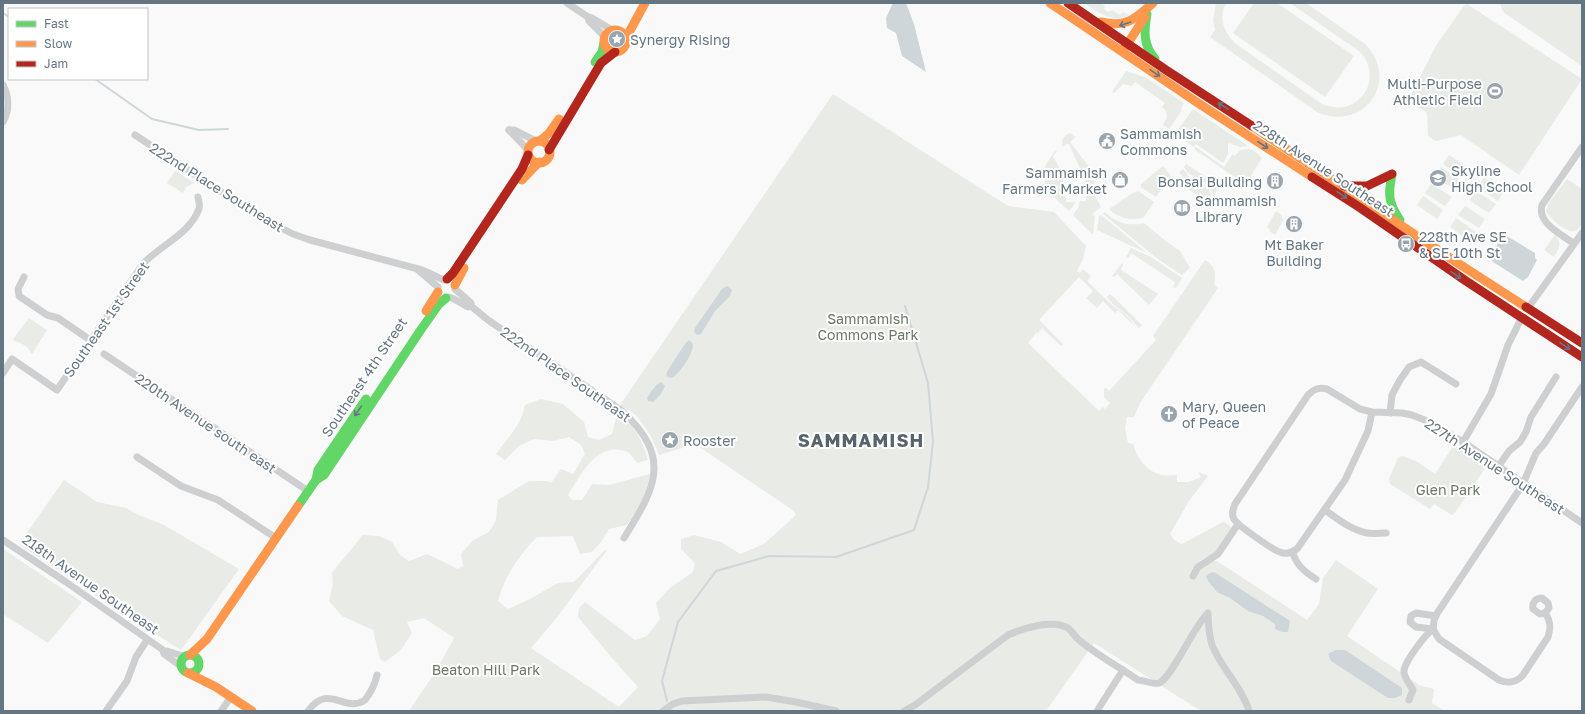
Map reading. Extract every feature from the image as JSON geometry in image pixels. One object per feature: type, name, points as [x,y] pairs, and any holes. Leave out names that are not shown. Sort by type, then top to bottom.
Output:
[{"type":"street","points":[[567,3],[588,18],[605,40],[608,50],[615,52]]},
{"type":"street","points":[[539,162],[527,173],[460,274],[453,294],[447,297],[441,296],[438,289],[439,283],[445,280],[454,271],[522,169],[531,145],[549,133],[556,124],[602,52],[605,40],[614,30],[631,16],[637,3]]},
{"type":"street","points":[[549,150],[546,144],[514,130],[508,130],[528,152],[532,161],[543,162],[548,157],[549,150],[601,63],[607,57],[625,47],[626,38],[645,3]]},
{"type":"street","name":"228th Avenue Southeast","points":[[1050,3],[1198,103],[1360,207],[1466,281],[1582,357]]},
{"type":"street","name":"228th Avenue Southeast","points":[[1068,3],[1166,70],[1582,343]]},
{"type":"street","points":[[1122,52],[1153,3]]},
{"type":"street","points":[[1091,19],[1110,25],[1121,26],[1134,20],[1153,3]]},
{"type":"street","points":[[1147,14],[1144,36],[1145,44],[1151,55],[1166,70]]},
{"type":"street","points":[[588,18],[592,18],[614,30],[623,33],[626,38]]},
{"type":"street","points":[[3,84],[8,98],[8,109],[3,122]]},
{"type":"street","name":"222nd Place Southeast","points":[[135,135],[258,216],[293,234],[310,240],[415,268],[445,280]]},
{"type":"street","points":[[1573,243],[1546,223],[1541,214],[1542,205],[1582,147]]},
{"type":"street","points":[[1344,186],[1368,186],[1392,174],[1388,191],[1389,202],[1394,213],[1405,227]]},
{"type":"street","name":"Southeast 1st Street","points":[[3,373],[12,359],[57,390],[90,340],[100,329],[151,256],[190,224],[200,208],[198,197]]},
{"type":"street","points":[[1528,308],[1573,243],[1582,233]]},
{"type":"street","name":"222nd Place Southeast","points":[[415,268],[438,289]]},
{"type":"street","points":[[24,277],[18,289],[19,296],[47,314],[58,318],[90,340]]},
{"type":"street","points":[[445,280],[452,281],[455,287]]},
{"type":"street","points":[[1487,282],[1495,293],[1515,306],[1522,318]]},
{"type":"street","name":"222nd Place Southeast","points":[[455,287],[471,303],[471,306],[488,320],[622,411],[641,431],[648,441],[652,451],[654,465],[653,482],[650,494],[624,538]]},
{"type":"street","name":"Southeast 4th Street","points":[[316,480],[318,470],[411,334],[438,289]]},
{"type":"street","name":"222nd Place Southeast","points":[[447,297],[454,299],[468,307],[471,306]]},
{"type":"street","name":"Southeast 4th Street","points":[[188,656],[207,639],[308,491],[316,480],[324,475],[439,304],[447,297]]},
{"type":"street","points":[[1522,318],[1532,317],[1550,329],[1557,327]]},
{"type":"street","points":[[1463,442],[1491,394],[1508,345],[1522,318]]},
{"type":"street","name":"220th Avenue south east","points":[[104,354],[308,491]]},
{"type":"street","points":[[1390,413],[1392,395],[1400,380],[1409,367],[1420,362],[1456,384]]},
{"type":"street","points":[[1498,467],[1509,451],[1520,442],[1526,432],[1531,417],[1556,377]]},
{"type":"street","points":[[1545,613],[1551,625],[1548,637],[1523,675],[1515,681],[1504,682],[1499,680],[1439,638],[1433,629],[1436,616],[1523,484],[1536,453],[1544,444],[1582,387]]},
{"type":"street","name":"227th Avenue Southeast","points":[[1238,524],[1232,515],[1232,510],[1239,498],[1308,395],[1317,389],[1327,389],[1354,406],[1372,412],[1402,413],[1422,418],[1463,442],[1582,523]]},
{"type":"street","points":[[1193,576],[1198,567],[1218,554],[1238,524],[1276,551],[1291,553],[1301,544],[1325,510],[1352,467],[1368,431],[1372,412]]},
{"type":"street","points":[[137,457],[181,486],[218,500],[276,538]]},
{"type":"street","points":[[1325,510],[1359,531],[1368,533],[1386,533]]},
{"type":"street","name":"218th Avenue Southeast","points":[[3,540],[66,582],[147,640],[163,650],[188,656]]},
{"type":"street","points":[[1291,553],[1294,559],[1316,579]]},
{"type":"street","points":[[904,711],[915,705],[1008,635],[1041,624],[1068,628],[1078,640],[1138,680],[1144,680],[1153,684],[1161,682],[1169,675],[1195,630],[1208,613],[1209,631],[1213,646],[1244,698],[1249,711]]},
{"type":"street","points":[[1433,629],[1416,628],[1410,622],[1411,616],[1416,613],[1436,616]]},
{"type":"street","points":[[1409,700],[1413,690],[1405,677],[1404,671],[1406,664],[1427,633],[1433,629]]},
{"type":"street","name":"Southeast 4th Street","points":[[198,664],[208,643],[207,639]]},
{"type":"street","points":[[106,711],[126,681],[136,657],[147,640]]},
{"type":"street","name":"218th Avenue Southeast","points":[[163,650],[164,654],[185,670],[216,687],[252,711]]},
{"type":"street","points":[[188,656],[194,656],[198,664],[194,672],[185,670],[182,660],[188,656]]},
{"type":"street","name":"218th Avenue Southeast","points":[[198,664],[204,676],[215,684],[216,687]]},
{"type":"street","points":[[1097,711],[1123,670]]},
{"type":"street","points":[[308,711],[315,703],[323,701],[330,702],[345,710],[354,711],[361,707],[373,689],[377,675]]},
{"type":"street","points":[[221,711],[231,697]]},
{"type":"street","points":[[665,709],[682,701],[766,697],[836,711]]},
{"type":"green space","points":[[1084,3],[1101,3],[1105,6],[1104,9],[1108,12],[1112,10],[1120,15],[1123,12],[1129,15],[1111,18]]},
{"type":"green space","points":[[1216,3],[1226,3],[1222,14],[1222,20],[1225,30],[1236,44],[1322,104],[1331,107],[1349,106],[1362,97],[1368,86],[1370,74],[1367,62],[1362,54],[1356,49],[1290,3],[1306,3],[1365,44],[1375,58],[1379,73],[1378,87],[1372,99],[1362,109],[1349,115],[1334,117],[1317,112],[1210,37],[1215,30],[1213,21]]},
{"type":"green space","points":[[1254,3],[1277,3],[1354,56],[1325,97],[1233,33]]},
{"type":"green space","points":[[1500,3],[1582,3],[1582,66],[1503,12]]},
{"type":"green space","name":"Multi-Purpose Athletic Field","points":[[1467,4],[1582,79],[1519,175],[1461,135],[1436,141],[1428,136],[1427,113],[1408,100],[1437,44]]},
{"type":"green space","points":[[1126,71],[1147,78],[1184,103],[1181,109],[1182,110],[1169,129],[1163,125],[1167,117],[1166,111],[1162,107],[1165,103],[1135,82],[1132,86],[1123,84],[1114,93],[1112,92]]},
{"type":"green space","points":[[833,94],[1008,206],[1054,212],[1086,246],[1083,259],[1077,271],[1080,273],[1083,269],[1091,276],[1087,281],[1113,306],[1125,314],[1138,329],[1118,310],[1115,313],[1103,301],[1097,308],[1086,298],[1093,291],[1079,277],[1039,320],[1063,344],[1061,346],[1042,328],[1028,343],[1099,411],[1103,407],[1105,409],[1110,403],[1104,397],[1104,389],[1106,388],[1109,391],[1156,340],[1153,336],[1205,260],[1209,262],[1215,274],[1214,284],[1218,288],[1140,403],[1134,417],[1127,417],[1125,429],[1128,443],[1133,444],[1143,463],[1156,473],[1161,475],[1177,475],[1177,482],[1189,482],[1201,477],[1198,472],[1208,476],[1189,501],[1170,534],[1174,540],[1182,544],[1223,522],[1228,524],[1232,529],[1216,552],[1199,561],[1217,561],[1307,620],[1319,604],[1323,578],[1336,560],[1378,589],[1347,636],[1419,685],[1434,689],[1432,703],[1445,711],[1201,711],[1094,643],[1046,711],[409,711],[436,671],[454,638],[424,618],[407,622],[412,633],[401,650],[385,662],[380,659],[373,630],[342,616],[329,601],[333,584],[332,573],[362,535],[379,536],[392,542],[400,555],[409,561],[427,554],[458,569],[463,566],[461,554],[472,541],[489,532],[496,520],[498,500],[529,481],[546,481],[551,483],[561,469],[573,474],[585,454],[581,445],[569,437],[553,441],[534,439],[519,446],[505,460],[496,454],[521,419],[525,405],[541,399],[563,404],[584,422],[588,437],[599,440],[612,434],[616,418],[624,417],[633,427],[646,453],[648,460],[637,463],[626,451],[611,450],[603,452],[589,464],[568,495],[572,500],[582,500],[592,484],[609,485],[650,474],[642,501],[627,525],[609,529],[601,542],[592,552],[580,554],[573,536],[537,537],[513,566],[504,583],[498,601],[508,609],[528,600],[558,583],[574,582],[605,550],[607,550],[558,616],[531,648],[619,707],[638,687],[578,617],[579,608],[585,602],[635,640],[647,636],[660,619],[656,603],[670,588],[693,572],[695,563],[681,549],[681,539],[694,535],[721,542],[740,554],[764,544],[796,515],[794,511],[695,444],[659,455],[651,436],[636,415],[620,405]]},
{"type":"green space","points":[[1193,109],[1248,146],[1240,147],[1229,143],[1228,154],[1223,163],[1196,144],[1194,147],[1175,134]]},
{"type":"green space","points":[[1070,133],[1076,137],[1070,142],[1090,168],[1082,173],[1069,144],[1066,144],[1063,147],[1062,145],[1063,138]]},
{"type":"green space","points":[[1196,147],[1224,167],[1233,154],[1235,156],[1240,150],[1253,150],[1262,158],[1249,179],[1242,181],[1240,177],[1239,180],[1194,149]]},
{"type":"green space","points":[[1058,150],[1053,156],[1062,173],[1066,202],[1075,202],[1069,211],[1051,193],[1043,176],[1047,162],[1055,151]]},
{"type":"green space","points":[[1449,155],[1469,168],[1463,178],[1443,164]]},
{"type":"green space","points":[[1186,164],[1220,186],[1214,194],[1206,184],[1188,173],[1184,167]]},
{"type":"green space","points":[[1163,166],[1171,176],[1156,197],[1141,187],[1141,184]]},
{"type":"green space","points":[[1441,167],[1461,181],[1455,190],[1435,177]]},
{"type":"green space","points":[[1183,169],[1190,178],[1196,181],[1195,184],[1197,187],[1200,187],[1203,184],[1209,189],[1212,196],[1211,199],[1209,198],[1207,201],[1203,199],[1179,183],[1183,176],[1179,173]]},
{"type":"green space","points":[[175,171],[194,183],[186,187],[183,193],[167,183]]},
{"type":"green space","points":[[1085,178],[1094,178],[1095,196],[1101,207],[1092,214],[1095,217],[1093,235],[1073,215],[1078,208],[1080,201],[1086,201]]},
{"type":"green space","points":[[1484,178],[1504,191],[1498,201],[1478,187]]},
{"type":"green space","points":[[1567,179],[1582,189],[1583,219],[1579,228],[1575,231],[1564,229],[1546,212],[1548,204]]},
{"type":"green space","points":[[1431,184],[1452,197],[1445,206],[1425,193]]},
{"type":"green space","points":[[1138,191],[1154,202],[1143,218],[1125,218],[1116,215],[1109,209],[1133,193]]},
{"type":"green space","points":[[1476,191],[1496,204],[1489,213],[1469,200]]},
{"type":"green space","points":[[1423,196],[1443,210],[1437,219],[1417,205]]},
{"type":"green space","points":[[1465,206],[1485,219],[1479,228],[1458,215]]},
{"type":"green space","points":[[1276,211],[1282,215],[1281,217],[1284,219],[1275,235],[1269,231],[1270,229],[1267,227]]},
{"type":"green space","points":[[1105,212],[1109,216],[1123,223],[1134,225],[1144,223],[1180,251],[1190,268],[1182,275],[1159,260],[1103,214]]},
{"type":"green space","points":[[1101,215],[1147,253],[1097,230],[1099,216]]},
{"type":"green space","points":[[1456,218],[1476,232],[1470,241],[1450,227]]},
{"type":"green space","points":[[1555,235],[1560,243],[1559,249],[1554,257],[1544,250]]},
{"type":"green space","points":[[1131,248],[1151,257],[1182,278],[1176,288],[1173,287],[1175,282],[1131,253],[1128,258],[1126,257]]},
{"type":"green space","points":[[1122,263],[1123,265],[1121,270],[1158,294],[1149,305],[1117,274],[1114,277],[1112,276]]},
{"type":"green space","points":[[1110,294],[1142,325],[1139,328],[1107,297]]},
{"type":"green space","points":[[29,318],[47,330],[32,354],[27,347],[14,341],[13,339]]},
{"type":"green space","name":"Glen Park","points":[[1454,445],[1486,467],[1454,514],[1452,515],[1434,504],[1430,509],[1390,484],[1389,479],[1398,458],[1402,456],[1416,461],[1435,474]]},
{"type":"green space","points":[[64,480],[97,502],[126,508],[136,514],[164,525],[239,569],[181,650],[19,544]]},
{"type":"green space","points":[[3,549],[82,602],[48,643],[3,614]]},
{"type":"shaded area","points":[[893,3],[906,3],[914,24],[926,72],[902,56],[896,33],[887,28],[886,18]]},
{"type":"shaded area","points":[[1505,235],[1535,253],[1535,258],[1537,260],[1528,277],[1523,281],[1489,258],[1500,240]]},
{"type":"shaded area","points":[[727,286],[732,290],[730,296],[715,311],[701,334],[697,335],[694,332],[695,328],[722,289]]},
{"type":"shaded area","points":[[689,340],[693,344],[689,358],[683,367],[672,378],[668,377],[666,375],[668,370]]},
{"type":"shaded area","points":[[661,382],[665,386],[661,394],[653,402],[648,401],[647,398],[650,393]]},
{"type":"shaded area","points":[[1214,572],[1290,621],[1288,632],[1282,632],[1275,629],[1275,624],[1263,616],[1248,611],[1230,598],[1217,592],[1206,576]]},
{"type":"shaded area","points":[[1336,650],[1345,650],[1402,688],[1402,695],[1395,698],[1388,698],[1331,661],[1328,654]]},
{"type":"waterway","points":[[3,13],[8,16]]},
{"type":"waterway","points":[[96,80],[152,119],[199,130],[228,129]]},
{"type":"waterway","points":[[667,701],[662,681],[678,622],[716,571],[769,556],[836,557],[914,530],[928,487],[933,442],[928,383],[905,306]]},
{"type":"traffic: fast","points":[[1147,14],[1145,38],[1148,48],[1155,59]]},
{"type":"traffic: fast","points":[[595,62],[602,52],[604,43]]},
{"type":"traffic: fast","points":[[1392,174],[1390,198],[1393,208],[1400,220]]},
{"type":"traffic: fast","points":[[298,506],[316,480],[324,475],[420,331],[439,304],[446,298]]},
{"type":"traffic: fast","points":[[316,480],[318,470],[366,399]]},
{"type":"traffic: fast","points":[[190,655],[196,658],[199,664],[196,670],[190,673],[184,670],[181,664],[184,658],[190,655]]},
{"type":"traffic: slow","points":[[626,38],[645,3]]},
{"type":"traffic: slow","points":[[1050,3],[1198,103],[1312,177]]},
{"type":"traffic: slow","points":[[1101,22],[1117,24],[1130,21],[1141,14],[1153,3]]},
{"type":"traffic: slow","points":[[1124,49],[1145,17]]},
{"type":"traffic: slow","points":[[615,30],[623,33],[626,41],[623,49],[615,52],[607,49],[604,41],[607,33],[615,30]]},
{"type":"traffic: slow","points":[[540,141],[549,133],[559,119]]},
{"type":"traffic: slow","points":[[1252,126],[1526,307]]},
{"type":"traffic: slow","points":[[539,141],[547,144],[550,152],[547,160],[539,163],[531,160],[528,152],[531,144],[539,141]]},
{"type":"traffic: slow","points":[[522,180],[539,162]]},
{"type":"traffic: slow","points":[[455,285],[464,268]]},
{"type":"traffic: slow","points":[[426,311],[438,292]]},
{"type":"traffic: slow","points":[[190,655],[207,639],[298,506]]},
{"type":"traffic: slow","points":[[188,673],[216,687],[252,711]]},
{"type":"traffic: jam","points":[[1068,3],[1166,70],[1252,126]]},
{"type":"traffic: jam","points":[[549,150],[601,63],[615,52]]},
{"type":"traffic: jam","points":[[447,279],[453,273],[522,169],[528,155]]},
{"type":"traffic: jam","points":[[1344,186],[1367,186],[1392,174]]},
{"type":"traffic: jam","points":[[1312,177],[1582,357]]},
{"type":"traffic: jam","points":[[1526,307],[1582,343]]},
{"type":"place","name":"Synergy Rising","points":[[617,39]]},
{"type":"place","name":"Multi-Purpose Athletic Field","points":[[1495,91]]},
{"type":"place","name":"Sammamish Commons","points":[[1107,141]]},
{"type":"place","name":"Skyline High School","points":[[1438,178]]},
{"type":"place","name":"Sammamish Farmers Market","points":[[1120,180]]},
{"type":"place","name":"Bonsai Building","points":[[1275,181]]},
{"type":"place","name":"Sammamish Library","points":[[1182,208]]},
{"type":"place","name":"Mt Baker Building","points":[[1294,224]]},
{"type":"place","name":"228th Ave SE & SE 10th St","points":[[1406,244]]},
{"type":"place","name":"Mary, Queen of Peace","points":[[1169,414]]},
{"type":"place","name":"Rooster","points":[[670,440]]},
{"type":"district","name":"SAMMAMISH","points":[[861,440]]},
{"type":"park label","name":"Sammamish Commons Park","points":[[868,326]]},
{"type":"park label","name":"Beaton Hill Park","points":[[486,669]]}]
